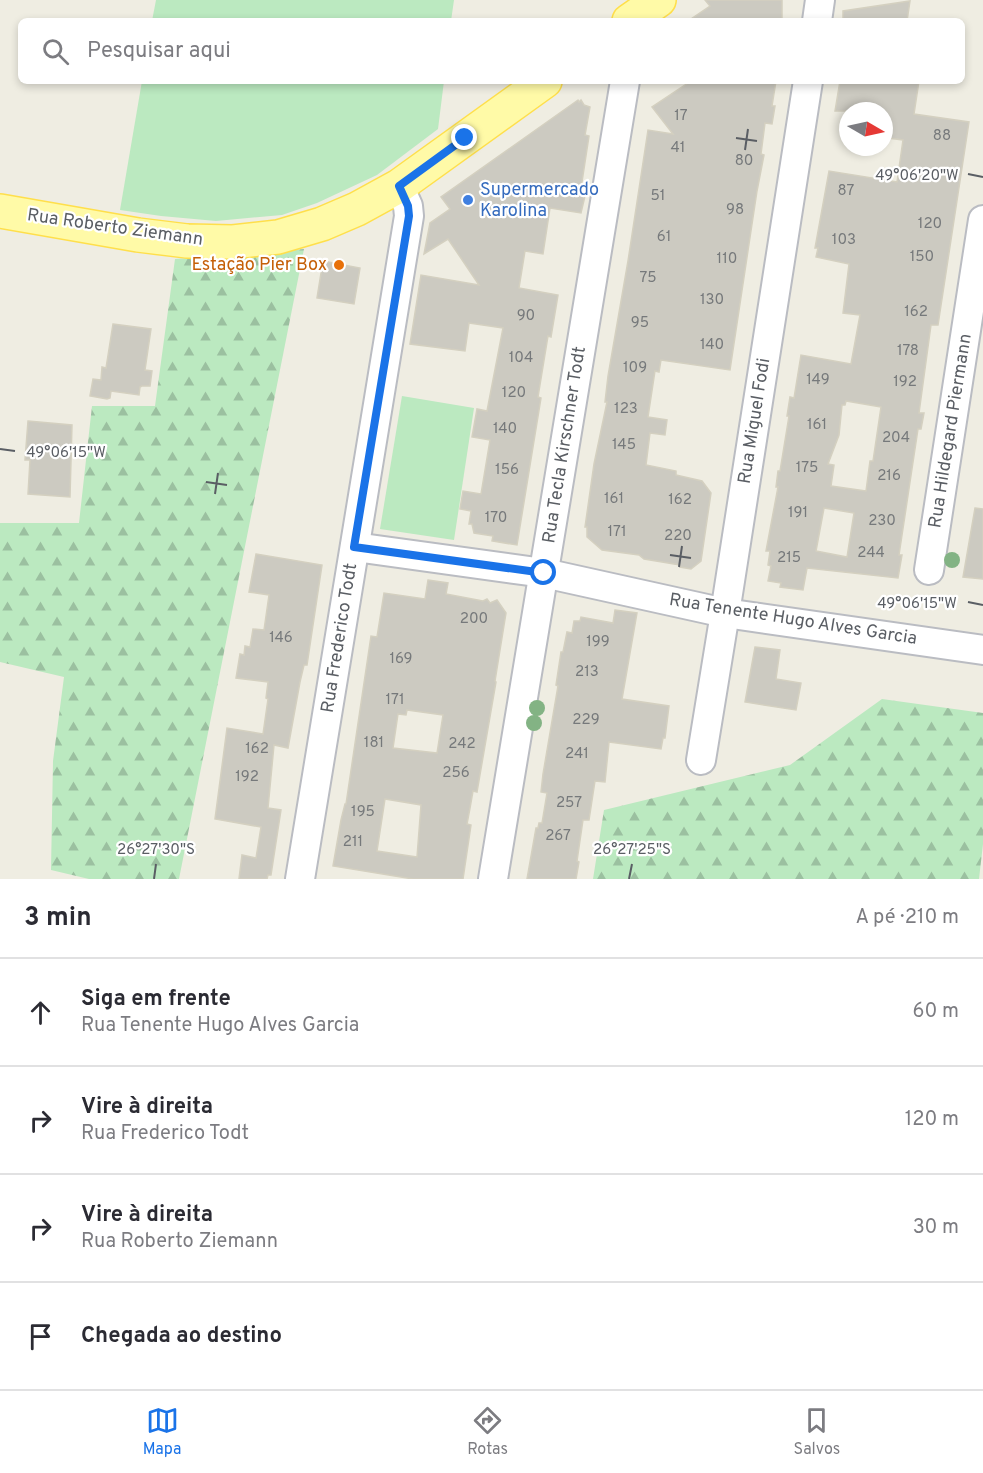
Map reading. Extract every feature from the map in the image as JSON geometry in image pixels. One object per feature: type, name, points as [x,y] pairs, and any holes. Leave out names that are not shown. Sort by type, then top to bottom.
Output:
[{"type":"main road","name":"Rua Roberto Ziemann","points":[[0,211],[187,241],[233,242],[278,237],[313,227],[357,209],[399,186],[541,84]]},
{"type":"street","points":[[817,18],[820,0]]},
{"type":"street","name":"Rua Tecla Kirschner Todt","points":[[493,879],[625,84]]},
{"type":"street","name":"Rua Miguel Fodi","points":[[701,760],[808,84]]},
{"type":"street","name":"Rua Frederico Todt","points":[[300,879],[409,216],[408,206],[399,186]]},
{"type":"street","name":"Rua Hildegard Piermann","points":[[929,570],[983,220]]},
{"type":"street","name":"Rua Tenente Hugo Alves Garcia","points":[[354,547],[544,573],[725,613],[983,650]]},
{"type":"green space","points":[[156,0],[454,0],[451,18],[153,18]]},
{"type":"green space","points":[[141,84],[444,84],[438,129],[377,175],[317,203],[282,215],[216,221],[120,210]]},
{"type":"green space","points":[[304,249],[179,879],[89,879],[51,870],[53,761],[64,677],[0,662],[0,523],[79,523],[92,406],[155,406],[175,259]]},
{"type":"green space","points":[[402,396],[474,408],[454,540],[380,529]]},
{"type":"green space","points":[[882,699],[983,713],[983,844],[979,879],[593,879],[604,810],[790,765]]},
{"type":"building","points":[[705,0],[782,0],[782,18],[692,18],[710,6]]},
{"type":"building","points":[[910,1],[907,18],[843,18],[843,11]]},
{"type":"building","points":[[686,84],[776,84],[772,124],[765,123],[761,154],[764,155],[730,370],[661,360],[659,372],[655,371],[648,417],[667,420],[665,435],[650,433],[646,465],[676,471],[676,475],[702,481],[711,493],[701,561],[691,569],[644,559],[639,555],[602,550],[587,537],[587,527],[585,527],[594,464],[607,402],[605,402],[608,376],[648,130],[673,134],[652,107]]},
{"type":"building","points":[[840,84],[919,84],[914,114],[969,122],[938,325],[931,325],[919,413],[924,413],[921,429],[918,429],[899,555],[902,555],[898,578],[807,568],[803,590],[780,587],[781,583],[768,581],[771,566],[768,565],[770,551],[766,551],[778,487],[776,487],[778,471],[780,471],[789,416],[787,416],[790,397],[794,398],[801,355],[851,364],[860,315],[843,313],[849,264],[816,257],[818,248],[815,248],[829,171],[897,182],[903,140],[893,139],[893,102],[839,102],[839,111],[835,111]],"holes":[[[846,401],[881,407],[873,461],[870,461],[866,491],[831,486],[834,465],[828,464],[839,435],[842,405],[845,405]],[[824,508],[854,513],[847,557],[816,551]]]},
{"type":"building","points":[[578,100],[590,107],[585,135],[589,136],[580,195],[585,196],[581,213],[550,208],[543,254],[525,251],[519,288],[558,295],[551,337],[548,336],[538,397],[541,398],[517,545],[492,541],[493,536],[474,533],[472,524],[469,524],[471,511],[460,509],[463,491],[481,494],[490,440],[472,437],[477,409],[487,411],[503,328],[469,323],[465,351],[410,344],[421,275],[479,285],[448,239],[424,254],[430,223],[450,209],[441,197]]},
{"type":"building","points":[[323,261],[360,268],[354,304],[317,298]]},
{"type":"building","points":[[113,324],[151,329],[145,370],[152,371],[150,386],[140,387],[139,395],[111,391],[110,398],[107,399],[90,396],[93,379],[101,380],[102,367],[106,368]]},
{"type":"building","points":[[28,421],[72,425],[70,497],[28,494],[30,460],[25,460]]},
{"type":"building","points":[[975,508],[983,509],[983,579],[963,577]]},
{"type":"building","points":[[256,554],[322,565],[307,665],[304,665],[300,682],[288,748],[274,745],[268,808],[281,810],[271,875],[268,875],[267,879],[239,879],[242,855],[256,858],[261,827],[215,819],[227,728],[263,734],[268,682],[236,678],[240,654],[244,655],[245,646],[250,647],[253,629],[264,630],[269,595],[249,592]]},
{"type":"building","points":[[428,580],[448,583],[446,594],[483,601],[487,599],[490,603],[497,600],[506,613],[477,792],[473,791],[467,824],[471,825],[463,879],[413,879],[333,866],[346,804],[371,636],[377,637],[384,593],[425,599]],"holes":[[[407,710],[443,715],[437,753],[393,748],[398,714],[406,715]],[[385,799],[421,805],[417,857],[377,851]]]},
{"type":"building","points":[[615,610],[637,613],[622,699],[669,706],[665,738],[663,738],[661,749],[609,742],[605,782],[595,781],[589,820],[583,820],[576,879],[527,879],[536,828],[539,823],[542,823],[547,793],[541,792],[543,774],[558,686],[556,685],[561,652],[563,652],[567,632],[572,633],[574,621],[580,621],[581,617],[613,623]]},
{"type":"building","points":[[755,647],[780,650],[776,679],[801,683],[796,710],[745,702]]},
{"type":"place","name":"Supermercado Karolina","points":[[468,200]]},
{"type":"place","name":"Estação Pier Box","points":[[339,265]]},
{"type":"route","points":[[465,138],[399,186],[408,206],[409,216],[354,547],[544,573]]}]
